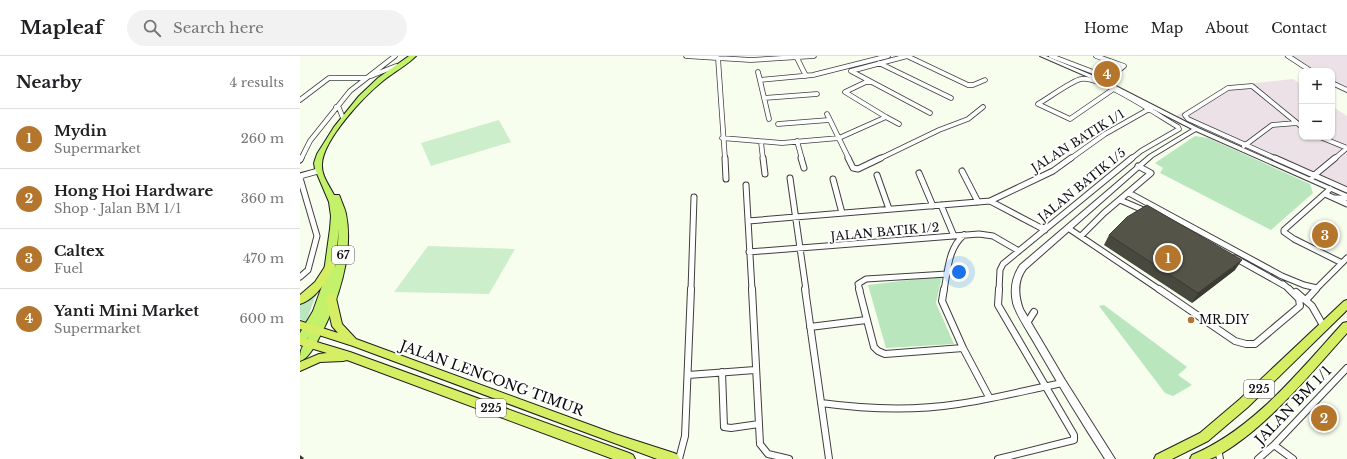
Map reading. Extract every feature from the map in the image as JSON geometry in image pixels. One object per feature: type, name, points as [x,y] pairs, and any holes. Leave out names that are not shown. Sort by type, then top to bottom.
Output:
[{"type":"highway","points":[[300,300],[316,289],[331,264]]},
{"type":"highway","points":[[331,298],[337,326],[356,343]]},
{"type":"highway","name":"225","points":[[1160,459],[1204,437],[1244,403],[1347,304]]},
{"type":"highway","name":"225","points":[[1196,459],[1219,454],[1303,374],[1347,326]]},
{"type":"highway","name":"JALAN LENCONG TIMUR","points":[[309,328],[356,343],[615,440],[674,459]]},
{"type":"highway","name":"225","points":[[303,342],[353,358],[629,459]]},
{"type":"highway","points":[[300,367],[324,357],[353,358]]},
{"type":"main road","points":[[318,171],[318,162],[321,153],[330,136],[343,118],[360,98],[396,66],[413,56]]},
{"type":"main road","name":"67","points":[[300,357],[303,342],[327,283],[331,264],[335,219],[334,207],[318,171]]},
{"type":"main road","name":"67","points":[[309,328],[331,298],[344,254],[344,235],[341,209],[337,198],[323,181]]},
{"type":"street","points":[[300,160],[310,141],[350,91],[395,56]]},
{"type":"street","points":[[686,56],[718,58],[797,58],[814,56]]},
{"type":"street","points":[[760,80],[806,76],[888,56]]},
{"type":"street","points":[[930,113],[850,71],[907,56],[968,85],[973,85],[985,80]]},
{"type":"street","points":[[1042,56],[1104,82],[1151,108],[1196,129],[1243,147]]},
{"type":"street","points":[[1051,56],[1110,78]]},
{"type":"street","points":[[1097,56],[1124,66],[1104,82]]},
{"type":"street","points":[[1288,56],[1306,68]]},
{"type":"street","points":[[718,58],[722,138],[726,179]]},
{"type":"street","points":[[797,58],[806,76]]},
{"type":"street","points":[[879,63],[951,98]]},
{"type":"street","points":[[300,100],[329,78],[368,77],[396,66]]},
{"type":"street","points":[[758,72],[768,119]]},
{"type":"street","name":"JALAN BATIK 1/5","points":[[998,459],[1074,440],[1074,435],[1047,386],[998,305],[1000,270],[1003,264],[1142,151],[1179,129],[1151,108],[1112,90],[1082,78],[1038,104],[1070,118],[1112,90]]},
{"type":"street","points":[[870,82],[866,82],[845,92],[899,124]]},
{"type":"street","points":[[1335,84],[1347,90]]},
{"type":"street","points":[[1297,123],[1252,86],[1228,88],[1185,115],[1188,119],[1243,147],[1312,178],[1347,190]]},
{"type":"street","points":[[764,98],[817,94]]},
{"type":"street","points":[[336,107],[339,108],[343,118]]},
{"type":"street","points":[[827,114],[840,138],[853,168],[858,169],[939,130],[968,119],[983,107]]},
{"type":"street","name":"JALAN BATIK 1/1","points":[[990,201],[1053,171],[1105,134],[1151,108]]},
{"type":"street","points":[[722,138],[761,142],[840,138],[886,117]]},
{"type":"street","points":[[778,124],[829,120]]},
{"type":"street","points":[[1243,147],[1272,125],[1297,123]]},
{"type":"street","points":[[1110,459],[1062,383],[1019,310],[1015,298],[1018,273],[1138,166],[1151,156],[1196,129]]},
{"type":"street","points":[[1312,178],[1347,148],[1327,140]]},
{"type":"street","points":[[797,141],[804,168]]},
{"type":"street","points":[[761,142],[766,174]]},
{"type":"street","points":[[1081,236],[1151,173],[1138,166]]},
{"type":"street","points":[[962,170],[978,202]]},
{"type":"street","points":[[300,277],[308,270],[317,236],[300,177],[318,171]]},
{"type":"street","points":[[919,173],[933,206]]},
{"type":"street","points":[[877,175],[889,209]]},
{"type":"street","points":[[790,178],[829,459]]},
{"type":"street","points":[[1312,178],[1347,197]]},
{"type":"street","points":[[833,179],[842,213]]},
{"type":"street","points":[[746,185],[760,444],[763,451],[768,455],[789,459]]},
{"type":"street","points":[[1330,189],[1284,230],[1284,232],[1342,263]]},
{"type":"street","points":[[1129,193],[1282,276],[1304,285],[1318,288]]},
{"type":"street","points":[[1325,194],[1347,204]]},
{"type":"street","points":[[679,459],[685,436],[694,197]]},
{"type":"street","points":[[1334,198],[1347,197]]},
{"type":"street","points":[[1120,200],[1133,204],[1153,214],[1154,210],[1160,210]]},
{"type":"street","points":[[748,221],[990,201],[1045,230]]},
{"type":"street","points":[[941,205],[954,236]]},
{"type":"street","points":[[1068,228],[1240,343],[1255,344],[1300,306],[1299,298],[1283,284]]},
{"type":"street","points":[[964,235],[954,245],[942,297],[942,305],[989,397]]},
{"type":"street","name":"JALAN BATIK 1/2","points":[[749,252],[964,235],[993,236],[1019,251]]},
{"type":"street","points":[[1230,255],[1283,284],[1306,300],[1317,313],[1324,327]]},
{"type":"street","points":[[1247,256],[1250,261],[1250,267]]},
{"type":"street","points":[[1306,300],[1347,258]]},
{"type":"street","points":[[947,274],[866,279],[858,284],[874,347],[878,351],[886,354],[963,348]]},
{"type":"street","points":[[1027,323],[1034,312]]},
{"type":"street","points":[[810,327],[866,320]]},
{"type":"street","name":"JALAN BM 1/1","points":[[1258,459],[1274,445],[1347,368]]},
{"type":"street","points":[[688,375],[755,370]]},
{"type":"street","points":[[722,372],[724,427],[731,428],[759,424]]},
{"type":"street","points":[[821,403],[861,408],[939,406],[958,404],[1062,383]]},
{"type":"street","points":[[1274,445],[1293,459]]},
{"type":"shaded area","points":[[1283,56],[1347,56],[1347,94],[1335,88],[1335,68],[1301,68]]},
{"type":"shaded area","points":[[1293,79],[1299,83],[1299,140],[1335,140],[1335,108],[1347,116],[1347,191],[1176,116],[1227,86]]},
{"type":"green space","points":[[499,120],[511,142],[431,166],[421,143]]},
{"type":"green space","points":[[1195,136],[1208,138],[1310,184],[1313,193],[1271,230],[1160,173],[1163,168],[1155,163]]},
{"type":"green space","points":[[428,246],[515,249],[489,294],[394,292]]},
{"type":"green space","points":[[942,276],[936,303],[954,344],[886,348],[868,285]]},
{"type":"green space","points":[[317,292],[306,322],[300,319],[300,303]]},
{"type":"green space","points":[[1104,305],[1187,367],[1178,375],[1192,385],[1173,396],[1165,393],[1099,306]]},
{"type":"building","points":[[1147,205],[1242,260],[1198,293],[1109,235],[1127,217]]},
{"type":"place","name":"Yanti Mini Market","points":[[1107,74]]},
{"type":"place","name":"Caltex","points":[[1325,235]]},
{"type":"place","name":"Mydin","points":[[1168,258]]},
{"type":"place","name":"MR.DIY","points":[[1191,320]]},
{"type":"place","name":"Hong Hoi Hardware","points":[[1324,418]]}]
